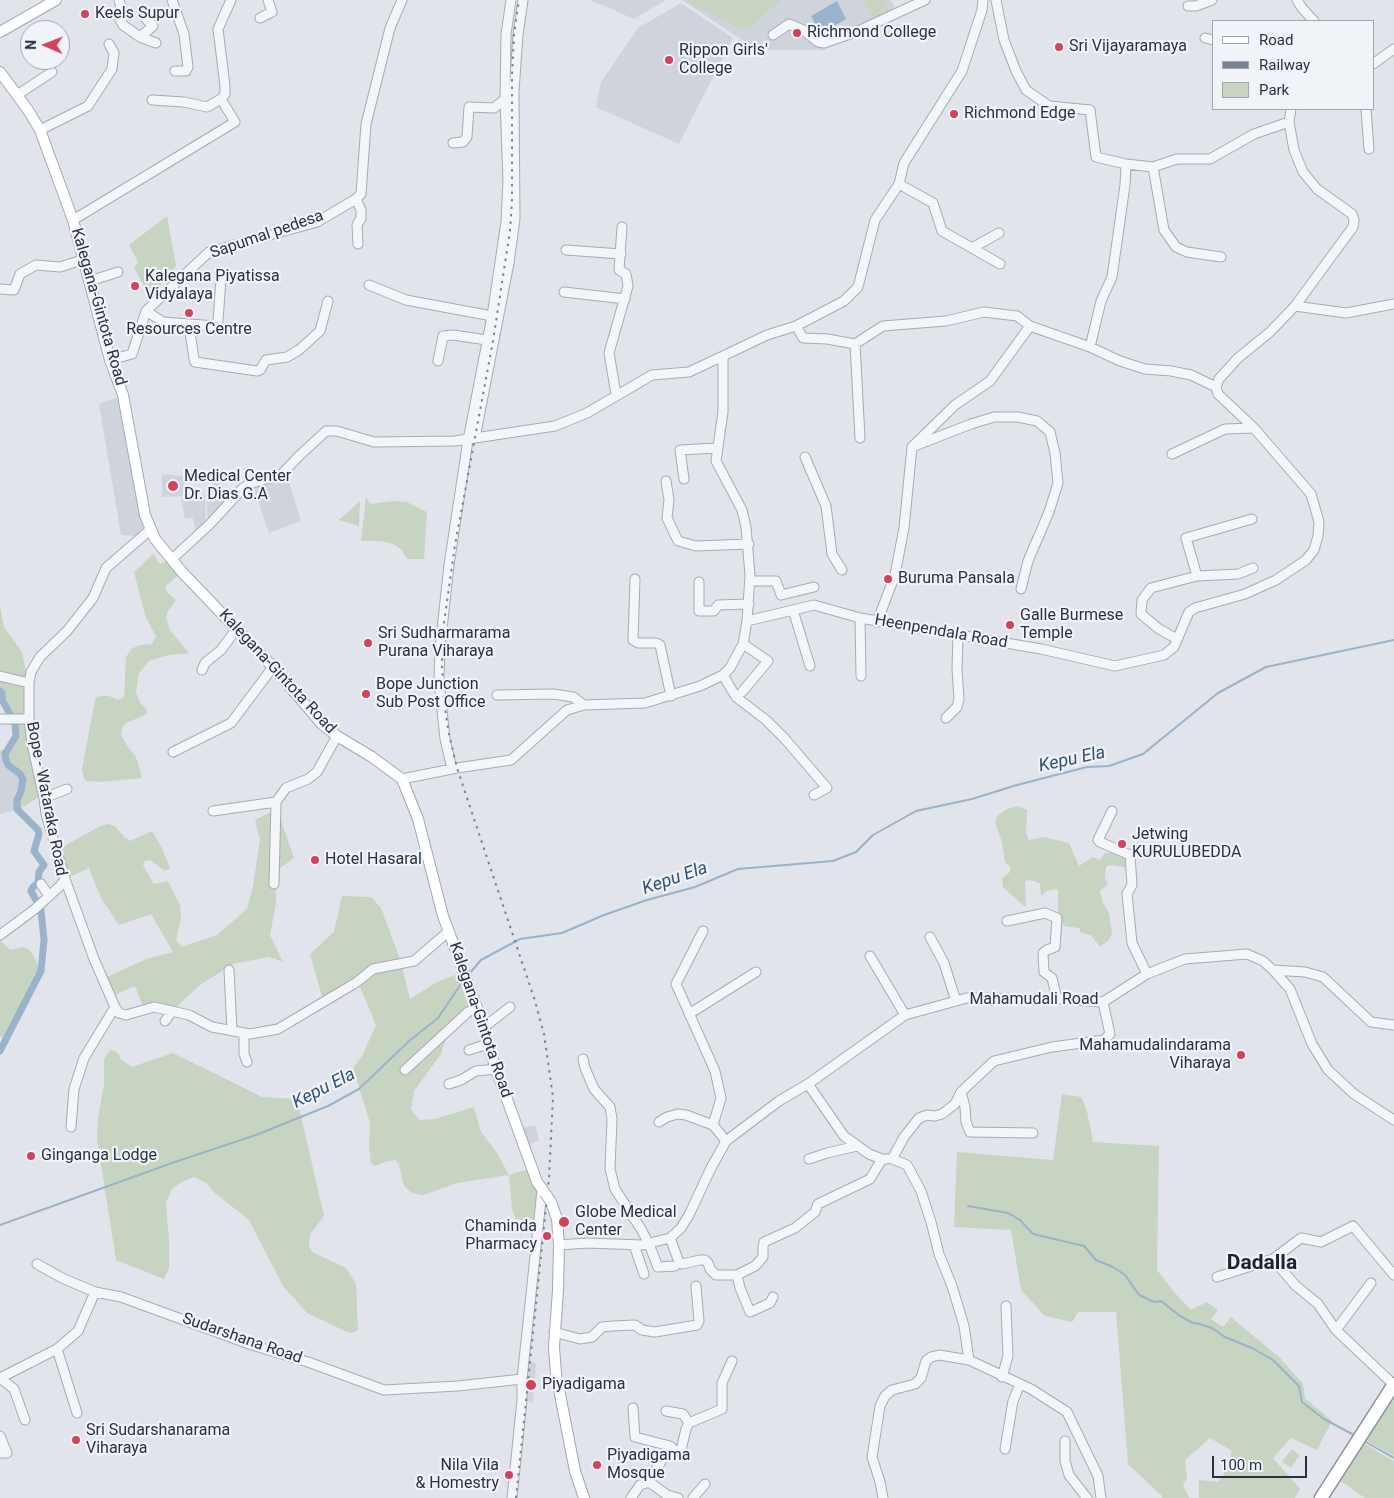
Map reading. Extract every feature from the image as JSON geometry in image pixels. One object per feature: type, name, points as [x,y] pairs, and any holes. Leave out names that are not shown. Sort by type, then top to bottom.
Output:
[{"type":"highway","points":[[1321,1498],[1394,1385]]},
{"type":"main road","points":[[0,32],[56,0]]},
{"type":"main road","name":"Kalegana-Gintota Road","points":[[0,72],[40,130],[73,220],[110,360],[123,395],[145,515],[156,539],[213,605],[273,667],[322,724],[402,779],[418,820],[432,879],[496,1069],[537,1182],[546,1195],[557,1219],[559,1245],[558,1290],[554,1332],[556,1374],[575,1471],[584,1498]]},
{"type":"street","points":[[119,0],[122,11],[120,18],[123,25],[140,36],[156,43]]},
{"type":"street","points":[[172,0],[184,34],[188,67],[186,71],[175,72]]},
{"type":"street","points":[[152,100],[184,102],[207,107],[221,100],[225,94],[226,86],[218,29],[232,0]]},
{"type":"street","points":[[260,18],[272,12],[268,0]]},
{"type":"street","points":[[358,244],[357,225],[361,218],[361,210],[356,199],[361,194],[366,124],[390,28],[402,0]]},
{"type":"street","points":[[452,769],[444,739],[440,647],[449,565],[472,439],[506,222],[508,180],[505,99],[506,34],[511,0]]},
{"type":"street","points":[[472,439],[509,263],[515,219],[514,91],[518,35],[524,0]]},
{"type":"street","points":[[773,35],[789,24],[803,30],[818,42],[824,43],[856,32],[925,0]]},
{"type":"street","points":[[172,559],[210,524],[243,488],[252,483],[281,475],[326,431],[337,431],[374,442],[472,439],[555,426],[587,412],[652,375],[689,372],[767,335],[796,326],[844,301],[858,287],[875,220],[899,184],[904,163],[962,71],[982,10],[983,0]]},
{"type":"street","points":[[996,0],[1004,40],[1016,71],[1026,90],[1049,106],[1090,110],[1096,157],[1126,164],[1153,167],[1178,159],[1210,159],[1254,134],[1289,122]]},
{"type":"street","points":[[1188,6],[1196,6],[1212,0]]},
{"type":"street","points":[[1297,0],[1313,20]]},
{"type":"street","points":[[140,36],[153,26],[146,19]]},
{"type":"street","points":[[40,130],[88,106],[112,69],[114,53],[109,44]]},
{"type":"street","points":[[1374,63],[1394,49]]},
{"type":"street","points":[[17,95],[52,72]]},
{"type":"street","points":[[453,143],[463,142],[467,138],[469,107],[494,108],[505,99]]},
{"type":"street","points":[[73,220],[235,122],[221,100]]},
{"type":"street","points":[[796,326],[803,338],[827,339],[855,344],[883,326],[946,321],[984,312],[1017,316],[1030,326],[1090,346],[1120,361],[1145,369],[1191,375],[1216,388],[1219,379],[1238,358],[1270,332],[1295,306],[1352,227],[1354,220],[1352,214],[1317,189],[1302,172],[1294,150],[1289,122],[1291,110]]},
{"type":"street","points":[[1366,110],[1369,149]]},
{"type":"street","points":[[1090,346],[1101,301],[1112,277],[1125,185],[1126,164]]},
{"type":"street","points":[[1153,167],[1164,230],[1176,247],[1186,252],[1220,257]]},
{"type":"street","points":[[899,184],[933,203],[942,231],[1000,264]]},
{"type":"street","name":"Sapumal pedesa","points":[[110,360],[132,354],[146,311],[208,252],[317,222],[356,199]]},
{"type":"street","points":[[616,394],[610,353],[628,286],[626,274],[619,270],[622,227]]},
{"type":"street","points":[[972,248],[999,233]]},
{"type":"street","points":[[566,250],[621,254]]},
{"type":"street","points":[[0,289],[14,290],[20,274],[36,265],[60,267],[85,260]]},
{"type":"street","points":[[90,281],[118,272]]},
{"type":"street","points":[[146,311],[163,322],[216,326],[221,279]]},
{"type":"street","points":[[369,285],[406,300],[492,316]]},
{"type":"street","points":[[564,292],[625,299]]},
{"type":"street","points":[[189,325],[196,362],[257,371],[260,370],[266,360],[287,357],[299,350],[320,331],[328,301]]},
{"type":"street","points":[[1295,306],[1346,313],[1394,304]]},
{"type":"street","points":[[877,622],[895,575],[904,528],[912,447],[955,405],[990,381],[1030,326]]},
{"type":"street","points":[[438,361],[443,336],[452,334],[488,340]]},
{"type":"street","points":[[855,344],[860,438]]},
{"type":"street","points":[[402,779],[511,760],[567,710],[584,704],[645,703],[700,686],[722,675],[730,668],[743,644],[748,621],[750,581],[748,544],[742,510],[716,461],[723,412],[723,356]]},
{"type":"street","name":"Heenpendala Road","points":[[748,621],[814,605],[877,622],[1041,650],[1115,666],[1164,655],[1174,647],[1189,612],[1195,608],[1245,594],[1276,580],[1306,560],[1314,550],[1318,536],[1319,522],[1311,494],[1254,428],[1218,394],[1216,388]]},
{"type":"street","points":[[912,447],[994,417],[1018,417],[1037,421],[1050,432],[1055,453],[1058,483],[1049,512],[1028,561],[1021,589]]},
{"type":"street","points":[[1172,454],[1225,429],[1254,428]]},
{"type":"street","points":[[684,479],[680,450],[717,448]]},
{"type":"street","points":[[805,457],[826,506],[832,554],[842,570]]},
{"type":"street","points":[[666,481],[669,500],[667,518],[678,540],[696,546],[748,544]]},
{"type":"street","points":[[1197,576],[1186,538],[1252,518]]},
{"type":"street","name":"Bope - Wataraka Road","points":[[0,935],[35,909],[65,879],[50,832],[32,744],[29,719],[32,672],[40,657],[67,631],[93,598],[106,568],[151,529]]},
{"type":"street","points":[[1177,639],[1141,614],[1142,600],[1151,588],[1197,576],[1238,574],[1253,568]]},
{"type":"street","points":[[635,579],[633,640],[638,643],[660,645],[671,696]]},
{"type":"street","points":[[750,581],[776,581],[781,595],[814,587]]},
{"type":"street","points":[[699,582],[699,611],[714,611],[718,605],[749,604]]},
{"type":"street","points":[[793,610],[810,666]]},
{"type":"street","points":[[860,618],[861,676]]},
{"type":"street","points":[[202,670],[205,663],[220,650],[237,628]]},
{"type":"street","points":[[946,718],[958,706],[958,636]]},
{"type":"street","points":[[742,692],[768,661],[743,644]]},
{"type":"street","points":[[173,752],[231,723],[273,667]]},
{"type":"street","points":[[722,675],[736,697],[766,720],[827,788],[814,795]]},
{"type":"street","points":[[0,676],[30,683]]},
{"type":"street","points":[[497,695],[553,694],[573,697],[584,704]]},
{"type":"street","points":[[0,719],[29,719]]},
{"type":"street","points":[[274,884],[276,802],[286,788],[308,779],[317,772],[337,736]]},
{"type":"street","points":[[44,798],[67,789]]},
{"type":"street","points":[[214,811],[276,802]]},
{"type":"street","points":[[1112,810],[1098,840],[1130,854],[1132,885],[1127,894],[1132,943],[1147,974]]},
{"type":"street","points":[[43,838],[50,832]]},
{"type":"street","points":[[65,879],[94,959],[119,1013],[126,1015],[154,1007],[189,1015],[212,1027],[250,1034],[278,1029],[357,982],[373,969],[414,961],[449,931]]},
{"type":"street","points":[[41,884],[49,896]]},
{"type":"street","points":[[1007,921],[1045,913],[1057,918],[1056,947],[1043,953],[1044,972],[1052,978],[1057,999]]},
{"type":"street","points":[[703,931],[676,984],[715,1071],[721,1098],[713,1126]]},
{"type":"street","points":[[930,937],[944,963],[956,1001]]},
{"type":"street","name":"Mahamudali Road","points":[[670,1238],[681,1228],[726,1141],[778,1101],[808,1084],[905,1015],[966,998],[1057,999],[1103,1002],[1147,974],[1185,959],[1247,954],[1263,960],[1290,989],[1312,1044],[1328,1070],[1354,1094],[1394,1120]]},
{"type":"street","points":[[870,956],[905,1015]]},
{"type":"street","points":[[229,970],[232,1031]]},
{"type":"street","points":[[1272,970],[1305,972],[1323,977],[1371,1022],[1394,1025]]},
{"type":"street","points":[[689,1014],[756,972]]},
{"type":"street","points":[[892,1159],[904,1137],[919,1118],[926,1115],[935,1116],[942,1114],[955,1104],[961,1092],[994,1060],[1104,1040],[1110,1034],[1103,1002]]},
{"type":"street","points":[[71,1127],[74,1089],[84,1058],[115,1007]]},
{"type":"street","points":[[483,1028],[510,1007]]},
{"type":"street","points":[[405,1070],[468,1012],[477,1008]]},
{"type":"street","points":[[165,1021],[172,1011]]},
{"type":"street","points":[[244,1033],[244,1054],[247,1062]]},
{"type":"street","points":[[469,1050],[488,1044]]},
{"type":"street","points":[[583,1060],[594,1090],[610,1107],[612,1119],[610,1169],[615,1189],[649,1244],[658,1267],[675,1266]]},
{"type":"street","points":[[449,1084],[462,1080],[476,1070],[496,1069]]},
{"type":"street","points":[[808,1084],[844,1136],[869,1154],[882,1159],[892,1159],[907,1165],[921,1191],[939,1254],[952,1286],[964,1326],[969,1360]]},
{"type":"street","points":[[961,1092],[966,1107],[966,1122],[970,1132],[1033,1134]]},
{"type":"street","points":[[659,1122],[667,1117],[678,1114],[686,1115],[713,1126],[726,1141]]},
{"type":"street","points":[[809,1160],[827,1152],[857,1146]]},
{"type":"street","points":[[559,1245],[588,1243],[634,1245],[649,1244],[670,1238],[679,1262],[682,1264],[700,1260],[708,1263],[710,1269],[716,1275],[737,1275],[755,1266],[763,1257],[764,1242],[795,1228],[815,1212],[818,1204],[870,1179],[882,1159]]},
{"type":"street","points":[[512,1498],[522,1400],[522,1379],[546,1195]]},
{"type":"street","points":[[1217,1277],[1272,1259],[1301,1238],[1321,1242],[1353,1226],[1394,1275]]},
{"type":"street","points":[[634,1245],[644,1274]]},
{"type":"street","points":[[1272,1259],[1295,1285],[1318,1304],[1336,1330],[1394,1385]]},
{"type":"street","name":"Sudarshana Road","points":[[37,1264],[62,1278],[95,1292],[122,1297],[252,1345],[308,1362],[384,1390],[458,1386],[522,1379]]},
{"type":"street","points":[[737,1275],[750,1312],[770,1303],[773,1297]]},
{"type":"street","points":[[1336,1330],[1371,1283]]},
{"type":"street","points":[[554,1332],[580,1339],[592,1337],[602,1327],[635,1325],[642,1330],[655,1332],[697,1325],[699,1320],[696,1286]]},
{"type":"street","points":[[25,1420],[14,1389],[0,1378],[57,1348],[78,1331],[95,1292]]},
{"type":"street","points":[[1002,1377],[1008,1356],[1006,1306]]},
{"type":"street","points":[[57,1348],[77,1413]]},
{"type":"street","points":[[883,1498],[872,1457],[877,1416],[885,1396],[892,1390],[915,1384],[921,1378],[926,1361],[931,1357],[939,1355],[969,1360],[1031,1389],[1067,1412],[1098,1476],[1101,1498]]},
{"type":"street","points":[[633,1408],[635,1437],[670,1446],[676,1452],[682,1450],[689,1423],[722,1409],[722,1383],[732,1361]]},
{"type":"street","points":[[1005,1449],[1013,1401],[1020,1384]]},
{"type":"street","points":[[666,1411],[682,1414],[689,1423]]},
{"type":"street","points":[[0,1436],[7,1453],[0,1453]]},
{"type":"street","points":[[1065,1440],[1065,1462],[1069,1475],[1087,1498]]},
{"type":"street","points":[[631,1498],[640,1486],[649,1482],[670,1446]]},
{"type":"street","points":[[649,1482],[667,1494],[678,1498]]},
{"type":"street","points":[[693,1498],[704,1484]]},
{"type":"shaded area","points":[[590,0],[666,0],[634,19]]},
{"type":"shaded area","name":"Richmond College","points":[[682,0],[891,0],[899,17],[824,50],[757,50]]},
{"type":"shaded area","name":"Rippon Girls' College","points":[[681,3],[733,38],[679,144],[596,107],[601,82],[638,28]]},
{"type":"shaded area","points":[[123,395],[151,529],[143,537],[121,535],[99,404]]},
{"type":"shaded area","name":"Medical Center Dr. Dias G.A","points":[[162,474],[183,476],[186,496],[162,497]]},
{"type":"shaded area","points":[[287,475],[301,521],[269,533],[253,486]]},
{"type":"shaded area","points":[[217,479],[228,500],[208,522],[206,492]]},
{"type":"shaded area","points":[[205,495],[206,524],[196,532],[193,518],[185,519],[181,499]]},
{"type":"shaded area","points":[[0,750],[8,750],[5,754],[8,765],[20,774],[23,779],[17,800],[18,810],[0,814]]},
{"type":"shaded area","points":[[535,1125],[539,1140],[528,1146],[522,1128]]},
{"type":"shaded area","points":[[525,1358],[536,1364],[533,1403],[522,1400]]},
{"type":"green space","points":[[688,0],[781,0],[750,27],[739,28],[691,4]]},
{"type":"green space","points":[[864,0],[884,0],[890,11],[874,19]]},
{"type":"green space","points":[[167,216],[176,266],[150,297],[134,268],[138,262],[129,245]]},
{"type":"green space","points":[[366,497],[370,504],[393,501],[407,502],[427,512],[424,559],[407,559],[401,549],[393,544],[381,541],[361,541]]},
{"type":"green space","points":[[360,501],[359,526],[339,520]]},
{"type":"green space","points":[[153,554],[160,564],[172,559],[182,572],[166,586],[168,593],[176,600],[166,617],[170,630],[189,653],[169,655],[149,661],[139,673],[136,692],[140,703],[147,709],[147,712],[145,715],[126,723],[122,728],[121,735],[136,757],[142,778],[98,782],[87,781],[84,779],[82,769],[95,700],[101,696],[109,696],[118,700],[124,697],[126,657],[131,649],[140,645],[152,644],[156,637],[145,615],[134,572]]},
{"type":"green space","points":[[0,606],[4,627],[22,652],[28,683],[42,795],[18,810],[17,800],[23,779],[20,774],[8,765],[5,754],[16,736],[17,730],[6,712],[0,691]]},
{"type":"green space","points":[[1018,806],[1027,810],[1026,833],[1029,840],[1044,837],[1069,843],[1079,866],[1093,857],[1100,860],[1105,853],[1120,853],[1125,857],[1127,866],[1109,865],[1106,867],[1105,877],[1108,884],[1100,891],[1102,901],[1109,913],[1112,934],[1109,940],[1100,947],[1091,935],[1081,933],[1079,928],[1064,926],[1060,920],[1058,910],[1058,889],[1049,890],[1041,895],[1040,884],[1027,880],[1025,882],[1026,906],[1024,906],[1003,887],[1002,878],[1010,872],[1010,867],[1005,862],[1002,842],[995,823],[997,816],[1007,809]]},
{"type":"green space","points":[[277,809],[294,858],[276,871],[276,902],[270,935],[283,962],[269,957],[233,964],[200,985],[172,1011],[144,1009],[135,986],[110,997],[103,979],[146,959],[173,952],[151,914],[119,925],[101,898],[89,868],[65,879],[57,850],[107,824],[115,826],[130,841],[152,831],[161,846],[170,868],[165,871],[150,860],[145,861],[143,865],[154,884],[168,881],[180,905],[181,918],[176,940],[182,947],[217,935],[247,909],[253,886],[260,840],[255,820]]},
{"type":"green space","points":[[342,896],[371,897],[381,908],[400,959],[410,999],[437,982],[463,972],[477,1008],[448,1031],[441,1054],[414,1091],[411,1109],[419,1120],[435,1119],[474,1107],[481,1132],[497,1153],[509,1175],[457,1183],[423,1195],[412,1193],[404,1186],[396,1160],[375,1166],[371,1163],[369,1145],[370,1123],[353,1068],[362,1056],[376,1025],[357,980],[322,997],[310,954],[334,932]]},
{"type":"green space","points":[[0,940],[10,950],[23,947],[28,949],[41,971],[5,1040],[0,1036]]},
{"type":"green space","points":[[110,1050],[115,1051],[120,1059],[132,1067],[173,1053],[262,1097],[297,1099],[324,1216],[311,1233],[309,1247],[312,1252],[346,1268],[356,1284],[358,1330],[352,1333],[345,1331],[307,1313],[283,1286],[249,1220],[215,1193],[206,1183],[194,1177],[172,1189],[166,1203],[169,1268],[164,1279],[116,1260],[97,1139],[98,1118],[104,1084],[104,1060]]},
{"type":"green space","points":[[1062,1094],[1081,1097],[1087,1111],[1093,1142],[1159,1146],[1157,1270],[1191,1310],[1207,1302],[1218,1310],[1211,1319],[1223,1327],[1231,1317],[1280,1358],[1303,1384],[1305,1398],[1332,1421],[1317,1450],[1291,1438],[1273,1458],[1300,1489],[1295,1498],[1199,1498],[1199,1480],[1218,1482],[1226,1471],[1232,1451],[1210,1438],[1185,1460],[1187,1478],[1183,1485],[1189,1498],[1162,1498],[1128,1464],[1116,1312],[1078,1312],[1072,1322],[1045,1316],[1021,1290],[1011,1230],[954,1227],[957,1152],[1053,1160]]},
{"type":"green space","points":[[532,1168],[540,1188],[539,1220],[516,1219],[512,1209],[509,1175]]},
{"type":"green space","points":[[1394,1397],[1394,1456],[1365,1440]]},
{"type":"green space","points":[[1363,1443],[1394,1461],[1394,1498],[1365,1498],[1341,1481]]},
{"type":"green space","points":[[1292,1449],[1300,1455],[1291,1468],[1282,1462]]},
{"type":"water","points":[[837,1],[846,19],[820,34],[811,16]]},
{"type":"waterway","name":"Kepu Ela","points":[[469,974],[481,960],[520,939],[562,933],[604,915],[647,900],[695,887],[738,869],[833,861],[856,852],[873,835],[916,811],[972,799],[1087,767],[1109,766],[1143,754],[1218,693],[1266,667],[1394,640]]},
{"type":"waterway","points":[[0,691],[2,693],[2,700],[11,716]]},
{"type":"waterway","points":[[15,723],[16,736],[5,754],[8,765],[20,774],[23,779],[17,800],[17,809],[38,830],[39,834],[34,851],[44,865],[39,872],[38,883],[31,891],[37,902]]},
{"type":"waterway","points":[[0,1051],[41,971],[44,940],[41,910]]},
{"type":"waterway","name":"Kepu Ela","points":[[0,1225],[256,1135],[328,1106],[359,1089],[408,1042],[438,1018],[463,981]]},
{"type":"waterway","points":[[968,1206],[1008,1213],[1020,1220],[1033,1234],[1084,1246],[1096,1260],[1113,1267],[1125,1275],[1139,1295],[1154,1302],[1161,1301],[1180,1316],[1193,1323],[1212,1328],[1225,1337],[1252,1348],[1273,1360],[1299,1386],[1302,1402],[1324,1419],[1354,1435]]},
{"type":"waterway","points":[[1362,1440],[1394,1458]]},
{"type":"railway","points":[[516,1498],[549,1178],[553,1097],[544,1034],[535,1001],[457,768],[444,702],[442,666],[443,630],[455,545],[493,341],[510,231],[512,200],[512,75],[514,34],[519,0]]},
{"type":"place","name":"Keels Supur","points":[[85,14]]},
{"type":"place","name":"Richmond College","points":[[797,33]]},
{"type":"place","name":"Sri Vijayaramaya","points":[[1059,47]]},
{"type":"place","name":"Rippon Girls' College","points":[[669,60]]},
{"type":"place","name":"Richmond Edge","points":[[954,114]]},
{"type":"place","name":"Kalegana Piyatissa Vidyalaya","points":[[135,286]]},
{"type":"place","name":"Resources Centre","points":[[189,313]]},
{"type":"place","name":"Medical Center Dr. Dias G.A","points":[[173,486]]},
{"type":"place","name":"Buruma Pansala","points":[[888,579]]},
{"type":"place","name":"Galle Burmese Temple","points":[[1010,625]]},
{"type":"place","name":"Sri Sudharmarama Purana Viharaya","points":[[368,643]]},
{"type":"place","name":"Bope Junction Sub Post Office","points":[[366,694]]},
{"type":"place","name":"Jetwing KURULUBEDDA","points":[[1122,844]]},
{"type":"place","name":"Hotel Hasaral","points":[[315,860]]},
{"type":"place","name":"Mahamudalindarama Viharaya","points":[[1241,1055]]},
{"type":"place","name":"Ginganga Lodge","points":[[31,1156]]},
{"type":"place","name":"Globe Medical Center","points":[[564,1222]]},
{"type":"place","name":"Chaminda Pharmacy","points":[[547,1236]]},
{"type":"place","name":"Piyadigama","points":[[531,1385]]},
{"type":"place","name":"Sri Sudarshanarama Viharaya","points":[[76,1440]]},
{"type":"place","name":"Piyadigama Mosque","points":[[597,1465]]},
{"type":"place","name":"Nila Vila & Homestry","points":[[509,1475]]},
{"type":"district","name":"Dadalla","points":[[1262,1264]]}]
